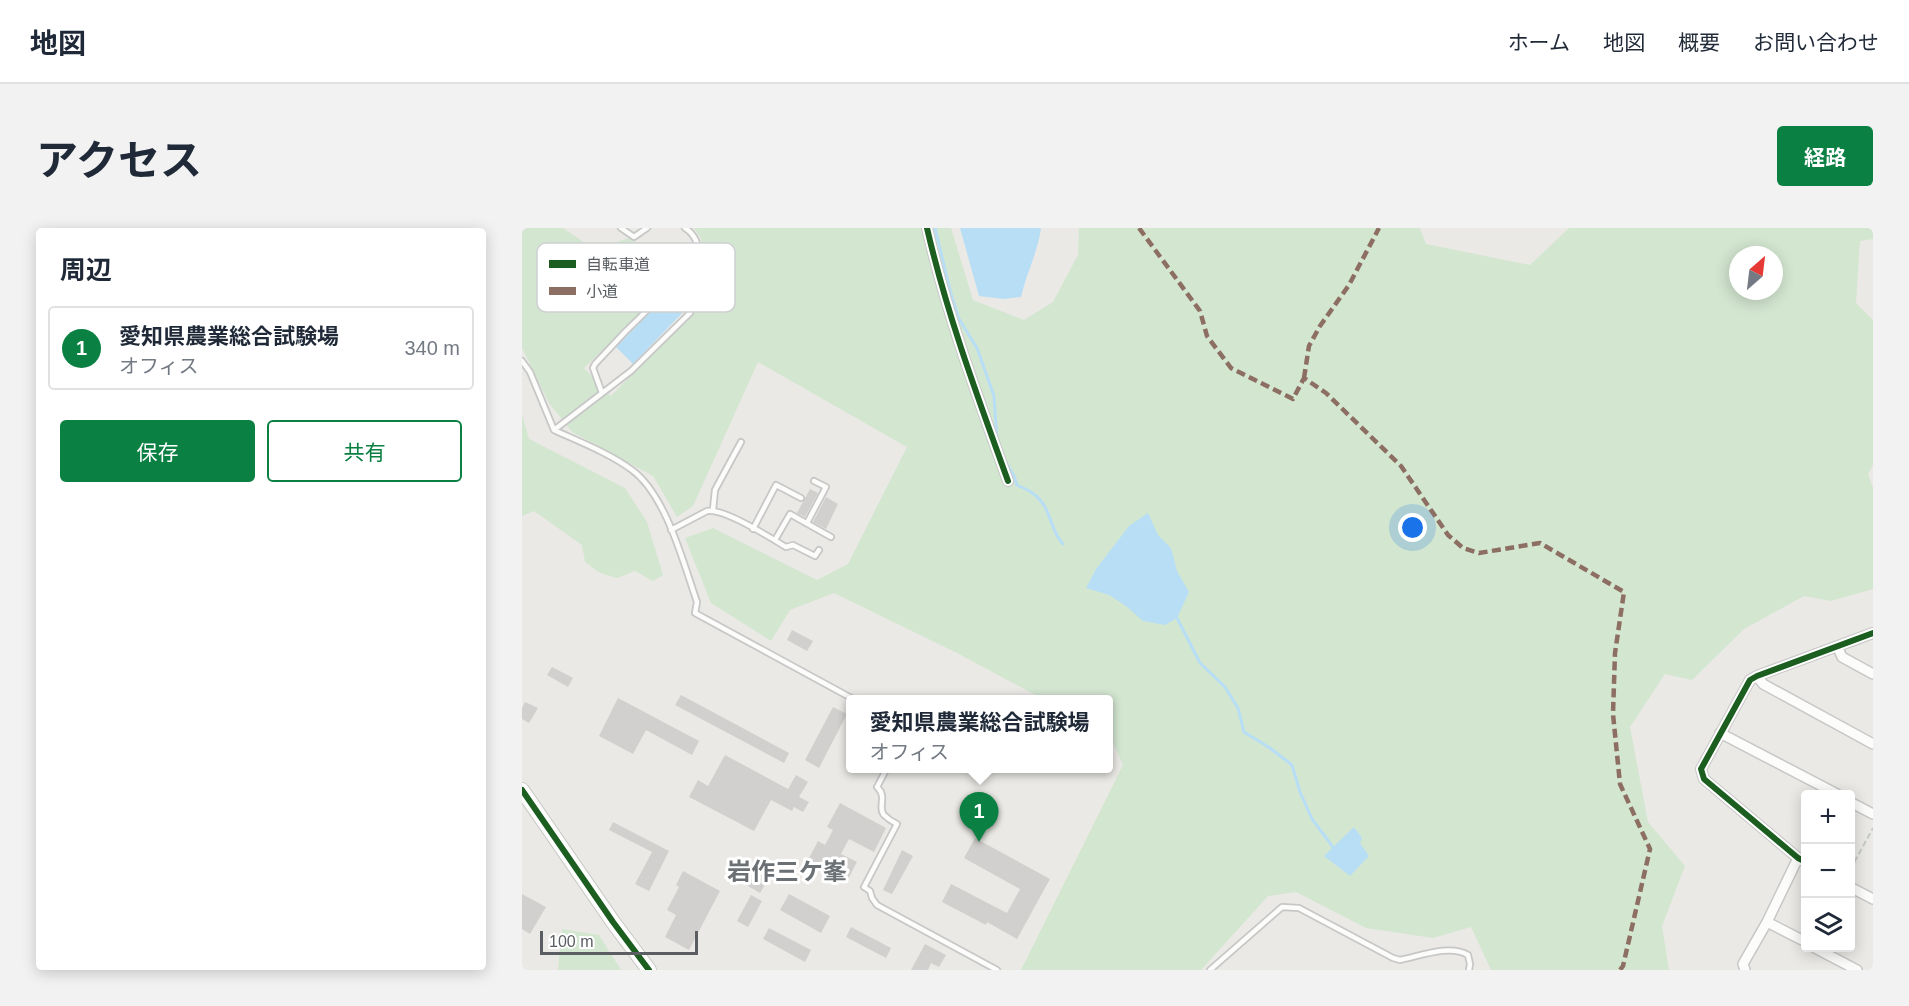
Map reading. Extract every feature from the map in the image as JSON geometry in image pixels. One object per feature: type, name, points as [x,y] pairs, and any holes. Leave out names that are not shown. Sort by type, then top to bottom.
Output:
[{"type":"street","points":[[927,228],[949,312],[1008,481]]},
{"type":"street","points":[[1801,859],[1704,779],[1701,769],[1750,680],[1873,633]]},
{"type":"street","points":[[1837,646],[1842,657],[1873,674]]},
{"type":"street","points":[[1757,676],[1763,684],[1873,744]]},
{"type":"street","points":[[1720,733],[1828,790]]},
{"type":"street","points":[[522,790],[649,970]]},
{"type":"street","points":[[1855,804],[1873,814]]},
{"type":"street","points":[[1745,970],[1743,964],[1801,862]]},
{"type":"street","points":[[1855,889],[1873,899]]},
{"type":"street","points":[[1767,922],[1801,939]]},
{"type":"street","points":[[1823,952],[1857,970]]},
{"type":"lane","points":[[621,228],[634,237],[647,228]]},
{"type":"lane","points":[[685,228],[690,231],[697,243]]},
{"type":"lane","points":[[602,393],[593,368],[595,364],[645,312]]},
{"type":"lane","points":[[554,430],[632,371],[691,312]]},
{"type":"lane","points":[[522,361],[530,372],[554,430],[612,458],[633,471],[647,484],[662,507],[671,530],[697,602],[695,613],[848,695]]},
{"type":"lane","points":[[713,510],[716,490],[741,442]]},
{"type":"lane","points":[[807,523],[826,487],[814,481]]},
{"type":"lane","points":[[753,529],[776,485],[801,498]]},
{"type":"lane","points":[[671,530],[713,510],[725,514],[786,547],[793,544],[815,556],[819,550]]},
{"type":"lane","points":[[775,540],[790,514],[831,537]]},
{"type":"lane","points":[[884,773],[877,786],[883,795],[882,811],[885,817],[897,824],[864,887],[870,891],[877,905],[996,970]]},
{"type":"lane","points":[[1210,970],[1282,907],[1289,906],[1299,908],[1400,960],[1442,951],[1461,951],[1468,956],[1469,970]]},
{"type":"path","points":[[1855,862],[1873,828]]},
{"type":"green space","points":[[522,228],[563,228],[585,243],[537,243],[537,312],[643,312],[584,368],[611,396],[692,312],[735,312],[735,243],[703,243],[694,228],[951,228],[973,300],[1024,320],[1053,302],[1078,255],[1079,228],[1420,228],[1426,244],[1530,265],[1569,228],[1873,228],[1873,239],[1860,241],[1856,303],[1873,320],[1873,465],[1868,474],[1873,488],[1873,589],[1831,601],[1804,596],[1744,629],[1692,680],[1665,674],[1630,727],[1648,822],[1685,866],[1662,926],[1669,970],[1491,970],[1471,927],[1433,938],[1366,928],[1296,892],[1268,896],[1201,970],[1021,970],[1123,765],[1113,743],[1113,695],[1036,695],[957,653],[834,593],[790,610],[771,641],[711,603],[685,538],[713,528],[817,580],[848,564],[907,447],[758,362],[693,506],[677,517],[653,476],[572,432],[549,403],[522,348]]},
{"type":"green space","points":[[629,238],[637,243],[614,243]]},
{"type":"green space","points":[[522,415],[529,439],[625,488],[647,522],[663,575],[653,581],[635,571],[617,578],[600,573],[585,562],[582,545],[534,511],[522,516]]},
{"type":"green space","points":[[562,929],[599,935],[621,970],[558,970]]},
{"type":"water","points":[[960,228],[1041,228],[1021,297],[1004,299],[979,296]]},
{"type":"water","points":[[650,312],[683,312],[633,364],[616,347]]},
{"type":"water","points":[[1148,513],[1158,535],[1171,548],[1177,571],[1189,592],[1177,618],[1165,625],[1143,621],[1109,595],[1086,588],[1096,569],[1129,526]]},
{"type":"water","points":[[1354,827],[1362,838],[1360,843],[1369,856],[1350,876],[1324,856]]},
{"type":"building","points":[[810,489],[818,493],[805,517],[797,513]]},
{"type":"building","points":[[826,497],[838,504],[826,529],[813,522]]},
{"type":"building","points":[[792,630],[813,641],[807,651],[787,640]]},
{"type":"building","points":[[552,667],[573,678],[568,687],[547,675]]},
{"type":"building","points":[[681,695],[789,753],[784,763],[675,705]]},
{"type":"building","points":[[618,698],[699,741],[692,755],[646,730],[633,754],[599,736]]},
{"type":"building","points":[[525,702],[538,708],[529,723],[522,719],[522,708]]},
{"type":"building","points":[[833,707],[846,714],[819,768],[805,760]]},
{"type":"building","points":[[725,755],[788,789],[796,775],[808,782],[799,797],[809,802],[803,812],[794,807],[792,811],[771,800],[754,831],[689,797],[698,780],[708,786]]},
{"type":"building","points":[[840,803],[886,828],[874,852],[849,839],[841,854],[857,862],[847,881],[808,860],[818,841],[825,845],[833,830],[827,827]]},
{"type":"building","points":[[613,822],[669,851],[649,891],[635,884],[652,852],[609,830]]},
{"type":"building","points":[[975,838],[1050,879],[1017,939],[987,922],[986,925],[942,902],[951,884],[1007,913],[1020,889],[964,858]]},
{"type":"building","points":[[902,850],[913,856],[892,894],[883,890]]},
{"type":"building","points":[[683,871],[720,891],[689,950],[665,937],[676,915],[667,910],[679,887],[676,885]]},
{"type":"building","points":[[756,872],[768,879],[760,893],[748,886]]},
{"type":"building","points":[[522,894],[546,907],[530,934],[522,929]]},
{"type":"building","points":[[789,894],[830,916],[821,933],[780,910]]},
{"type":"building","points":[[751,895],[762,901],[748,927],[737,921]]},
{"type":"building","points":[[851,927],[891,948],[886,958],[846,937]]},
{"type":"building","points":[[769,928],[811,950],[805,962],[763,939]]},
{"type":"building","points":[[925,944],[946,955],[939,967],[931,963],[928,970],[911,970]]},
{"type":"waterway","points":[[935,228],[959,319],[977,348],[994,396],[997,440]]},
{"type":"waterway","points":[[1006,462],[1017,485],[1033,493],[1045,506],[1056,534],[1063,544]]},
{"type":"waterway","points":[[1177,618],[1200,663],[1225,687],[1238,708],[1244,732],[1292,765],[1300,792],[1312,819],[1333,847]]},
{"type":"marked path","points":[[1139,228],[1200,311],[1207,336],[1231,368],[1293,399],[1304,378],[1326,393],[1401,466],[1448,535],[1463,548],[1479,553],[1540,543],[1624,592],[1615,653],[1613,714],[1620,784],[1650,849],[1623,966],[1620,970]]},
{"type":"marked path","points":[[1304,378],[1309,346],[1349,285],[1379,228]]},
{"type":"cycle path","points":[[927,228],[974,387],[1008,481]]},
{"type":"cycle path","points":[[1801,860],[1704,779],[1701,769],[1750,680],[1873,633]]},
{"type":"cycle path","points":[[522,790],[649,970]]},
{"type":"place","name":"愛知県農業総合試験場","points":[[979,842]]},
{"type":"district","name":"岩作三ケ峯","points":[[787,871]]}]
